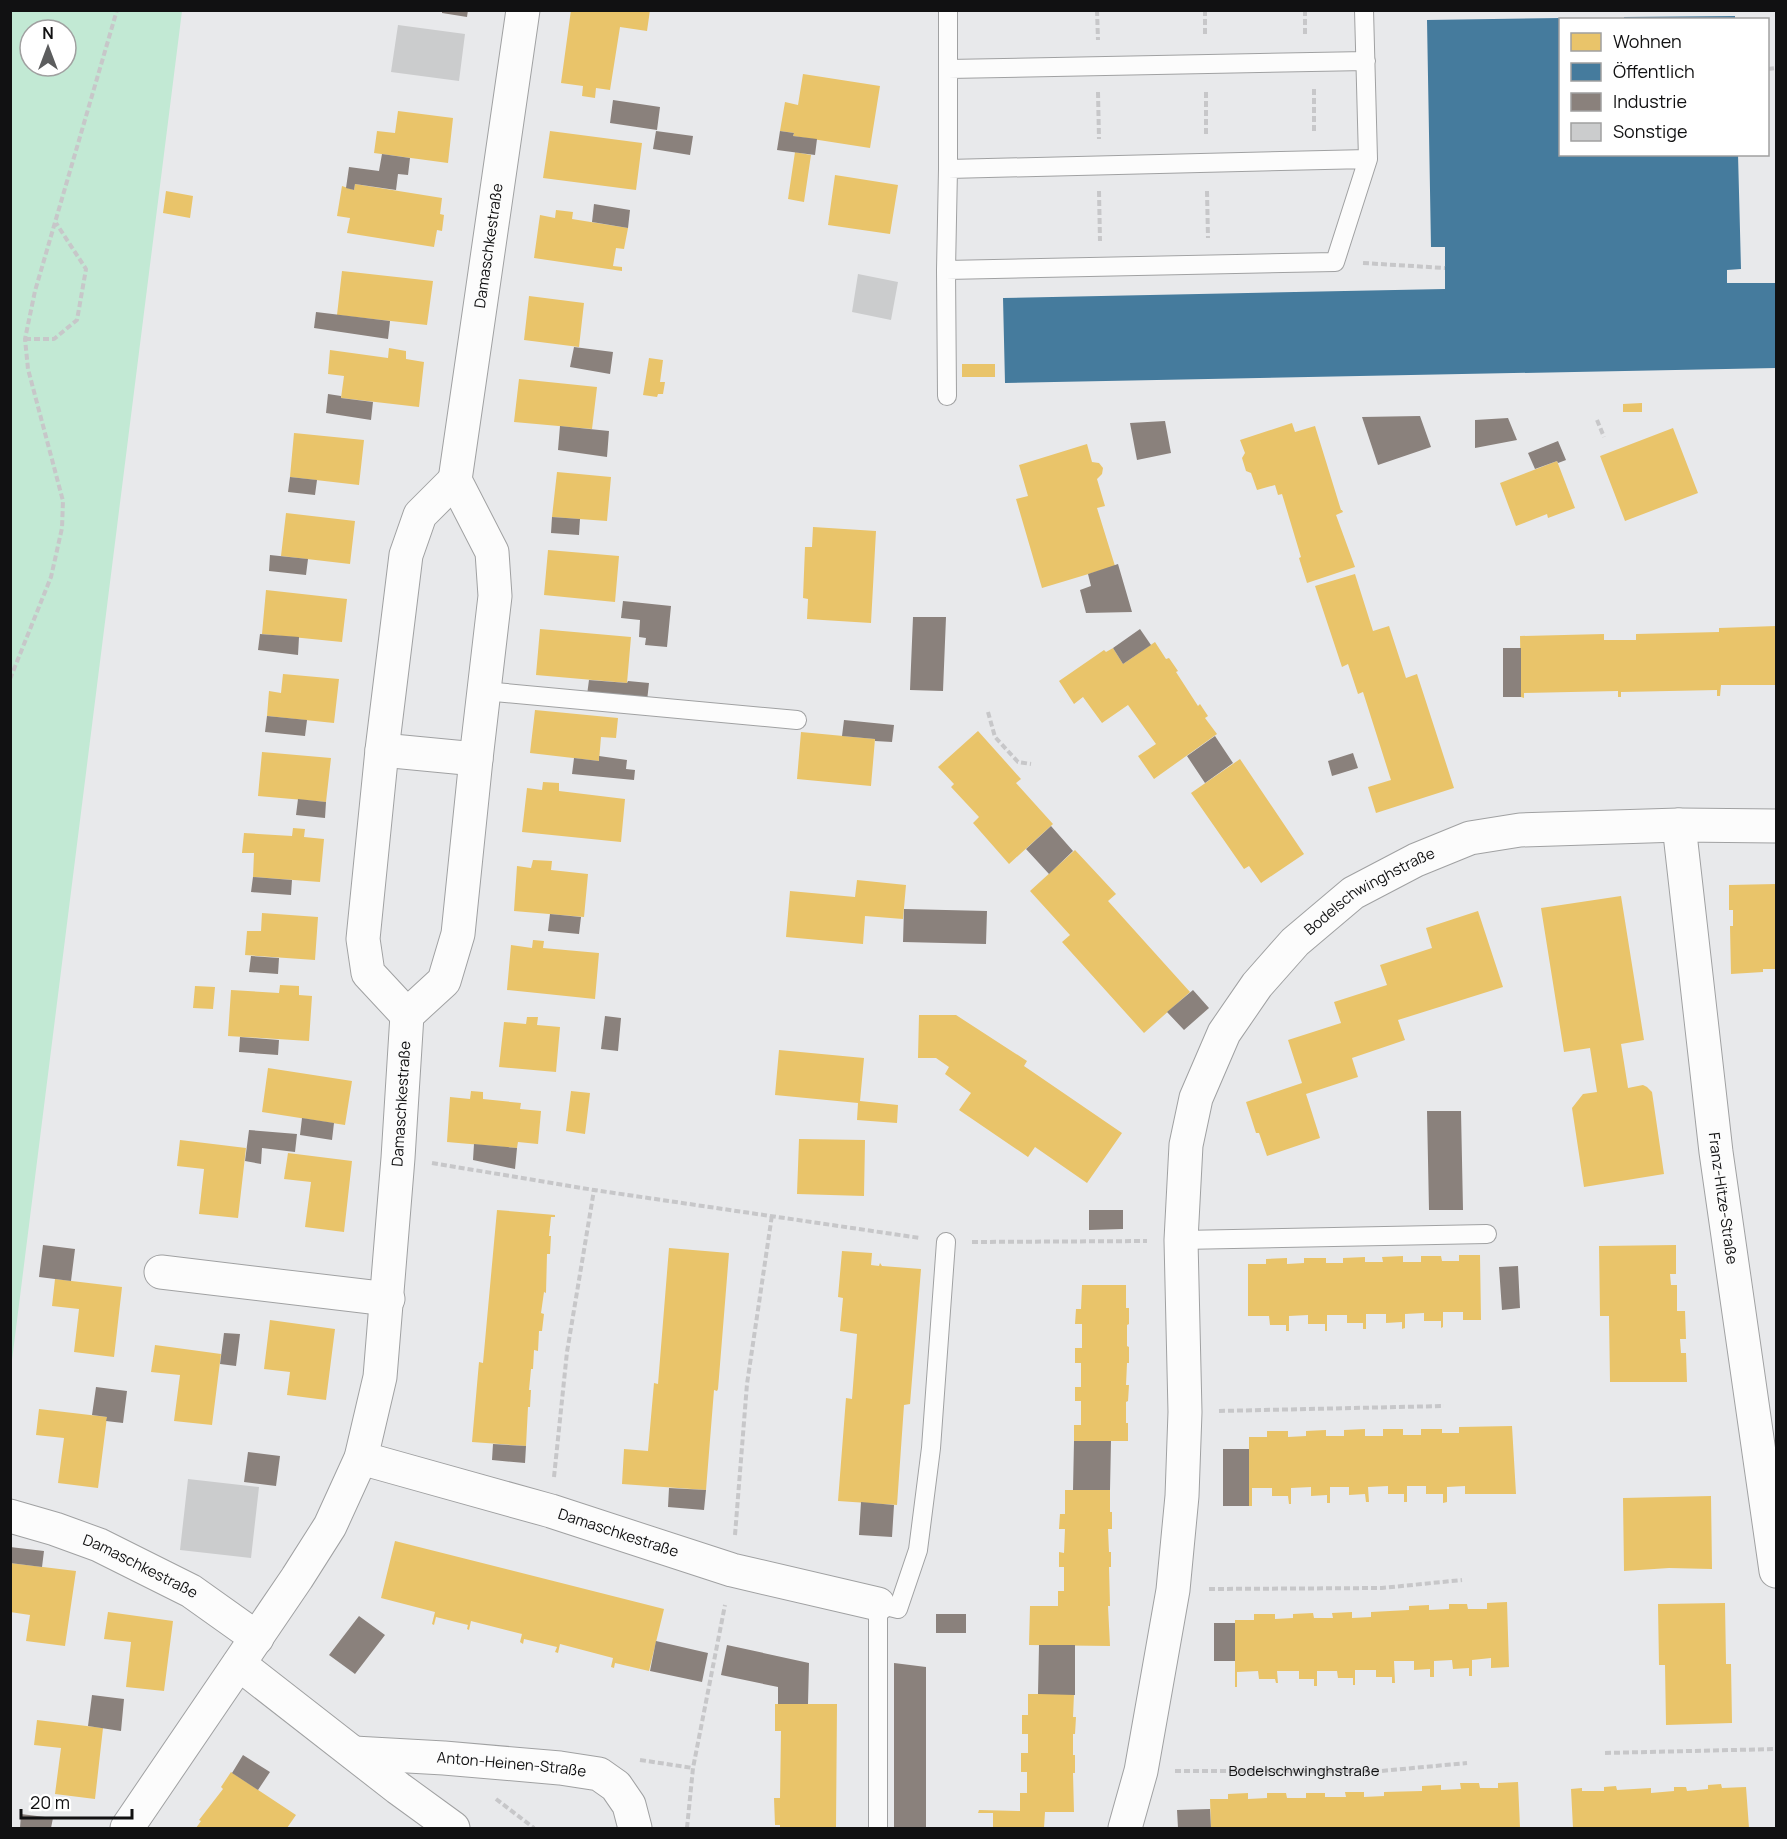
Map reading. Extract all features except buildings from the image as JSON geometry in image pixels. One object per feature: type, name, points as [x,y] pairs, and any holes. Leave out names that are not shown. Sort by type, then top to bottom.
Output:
[{"type":"street","name":"Damaschkestraße","points":[[455,480],[523,10]]},
{"type":"street","points":[[455,480],[492,552],[495,596],[484,691],[458,934],[444,981],[407,1015],[368,973],[363,939],[382,750],[406,555],[420,515],[455,480]]},
{"type":"street","points":[[382,750],[476,759]]},
{"type":"street","name":"Bodelschwinghstraße","points":[[1125,1828],[1141,1771],[1173,1590],[1182,1496],[1185,1412],[1181,1240],[1186,1145],[1196,1098],[1224,1033],[1257,985],[1295,942],[1353,893],[1416,860],[1470,838],[1520,830],[1679,825],[1776,826]]},
{"type":"street","name":"Franz-Hitze-Straße","points":[[1679,825],[1716,1152],[1776,1571]]},
{"type":"street","name":"Damaschkestraße","points":[[127,1828],[330,1526],[361,1458],[380,1377],[388,1299],[407,1015]]},
{"type":"street","points":[[161,1272],[388,1299]]},
{"type":"street","name":"Damaschkestraße","points":[[361,1458],[550,1511],[732,1570],[878,1604]]},
{"type":"street","name":"Damaschkestraße","points":[[10,1516],[99,1545],[191,1591],[248,1651]]},
{"type":"street","points":[[248,1651],[354,1753],[453,1828]]},
{"type":"street","name":"Anton-Heinen-Straße","points":[[354,1753],[560,1767],[599,1774],[616,1786],[629,1805],[636,1828]]},
{"type":"lane","points":[[947,396],[948,10]]},
{"type":"lane","points":[[946,270],[1335,262],[1368,159],[1364,10]]},
{"type":"lane","points":[[948,69],[1366,61]]},
{"type":"lane","points":[[948,169],[1368,159]]},
{"type":"lane","points":[[484,691],[798,720]]},
{"type":"lane","points":[[1181,1240],[1487,1234]]},
{"type":"lane","points":[[878,1828],[878,1604],[898,1609],[918,1550],[930,1449],[946,1242]]},
{"type":"path","points":[[10,679],[51,577],[62,519],[63,501],[28,369],[25,339],[35,291],[117,10]]},
{"type":"path","points":[[1205,10],[1205,28]]},
{"type":"path","points":[[1314,61],[1315,161]]},
{"type":"path","points":[[1206,112],[1206,127]]},
{"type":"path","points":[[1207,215],[1208,226]]},
{"type":"path","points":[[25,339],[54,339],[77,320],[86,269],[56,222]]},
{"type":"path","points":[[1335,262],[1445,268]]},
{"type":"path","points":[[1598,420],[1604,437]]},
{"type":"path","points":[[988,712],[995,737],[1018,762],[1032,764]]},
{"type":"path","points":[[398,1158],[594,1190],[946,1242],[1181,1240]]},
{"type":"path","points":[[550,1511],[567,1352],[594,1190]]},
{"type":"path","points":[[687,1828],[693,1767],[732,1570],[747,1384],[772,1215]]},
{"type":"path","points":[[1185,1412],[1444,1406]]},
{"type":"path","points":[[1173,1590],[1382,1588],[1462,1580]]},
{"type":"path","points":[[1605,1753],[1776,1749]]},
{"type":"path","name":"Bodelschwinghstraße","points":[[1141,1771],[1381,1771],[1467,1763]]},
{"type":"green space","points":[[10,11],[182,11],[11,1368]]}]
